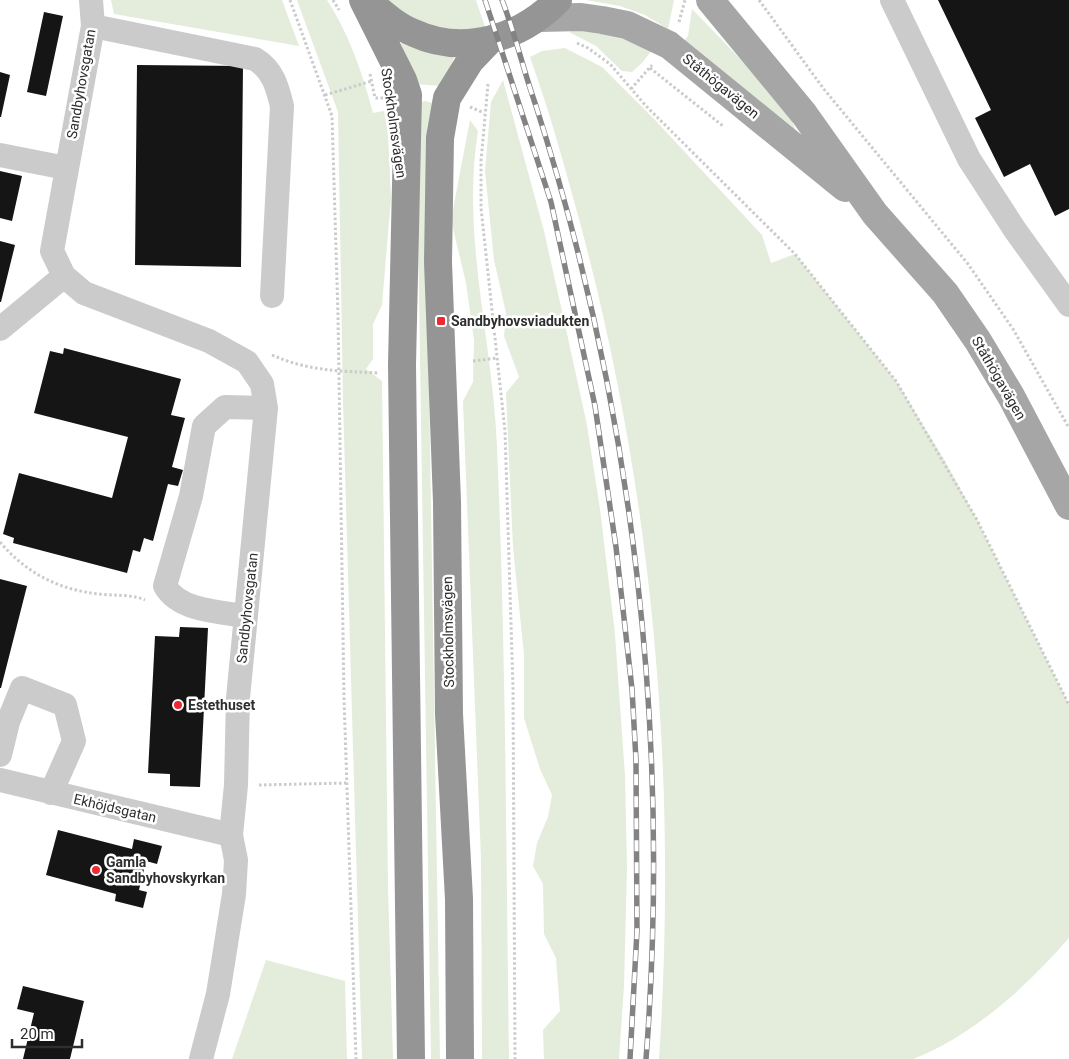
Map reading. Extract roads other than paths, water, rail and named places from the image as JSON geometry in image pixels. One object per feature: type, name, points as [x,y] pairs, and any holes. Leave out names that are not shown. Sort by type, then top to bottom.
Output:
[{"type":"highway","points":[[365,0],[413,33],[442,43],[490,40],[509,34],[549,9]]},
{"type":"highway","name":"Stockholmsvägen","points":[[365,0],[382,41],[405,205],[402,365],[411,1059]]},
{"type":"highway","name":"Stockholmsvägen","points":[[460,1059],[459,900],[449,714],[447,502],[438,262],[440,138],[446,98],[463,74],[470,60],[490,40]]},
{"type":"main road","name":"Ståthögavägen","points":[[710,0],[804,114],[875,214],[945,293],[978,341],[1011,396],[1069,506]]},
{"type":"main road","name":"Ståthögavägen","points":[[549,9],[581,17],[610,21],[650,34],[669,44],[875,214]]},
{"type":"street","name":"Sandbyhovsgatan","points":[[91,0],[93,26],[52,251],[64,276],[84,293],[209,341],[247,362],[262,384],[266,408],[238,698],[236,785],[231,835],[236,860],[230,927],[218,994],[201,1059]]},
{"type":"street","points":[[892,0],[969,159],[1015,230],[1069,305]]},
{"type":"street","points":[[93,26],[255,59],[266,66],[276,83],[282,106],[272,296]]},
{"type":"street","points":[[0,155],[66,168]]},
{"type":"street","points":[[0,329],[64,276]]},
{"type":"street","points":[[246,616],[186,604],[170,594],[165,586],[191,496],[204,426],[225,407],[266,408]]},
{"type":"street","points":[[0,755],[8,722],[22,688],[65,704],[74,741],[51,793]]},
{"type":"street","name":"Ekhöjdsgatan","points":[[0,780],[231,835]]},
{"type":"railway","points":[[485,0],[551,202],[595,406],[616,547],[632,689],[636,760],[637,931],[630,1059]]},
{"type":"railway","points":[[502,0],[569,219],[598,336],[620,456],[637,576],[648,697],[653,818],[652,939],[646,1059]]},
{"type":"place","name":"Sandbyhovsviadukten","points":[[441,321]]},
{"type":"place","name":"Estethuset","points":[[178,705]]},
{"type":"place","name":"Gamla Sandbyhovskyrkan","points":[[96,870]]}]
